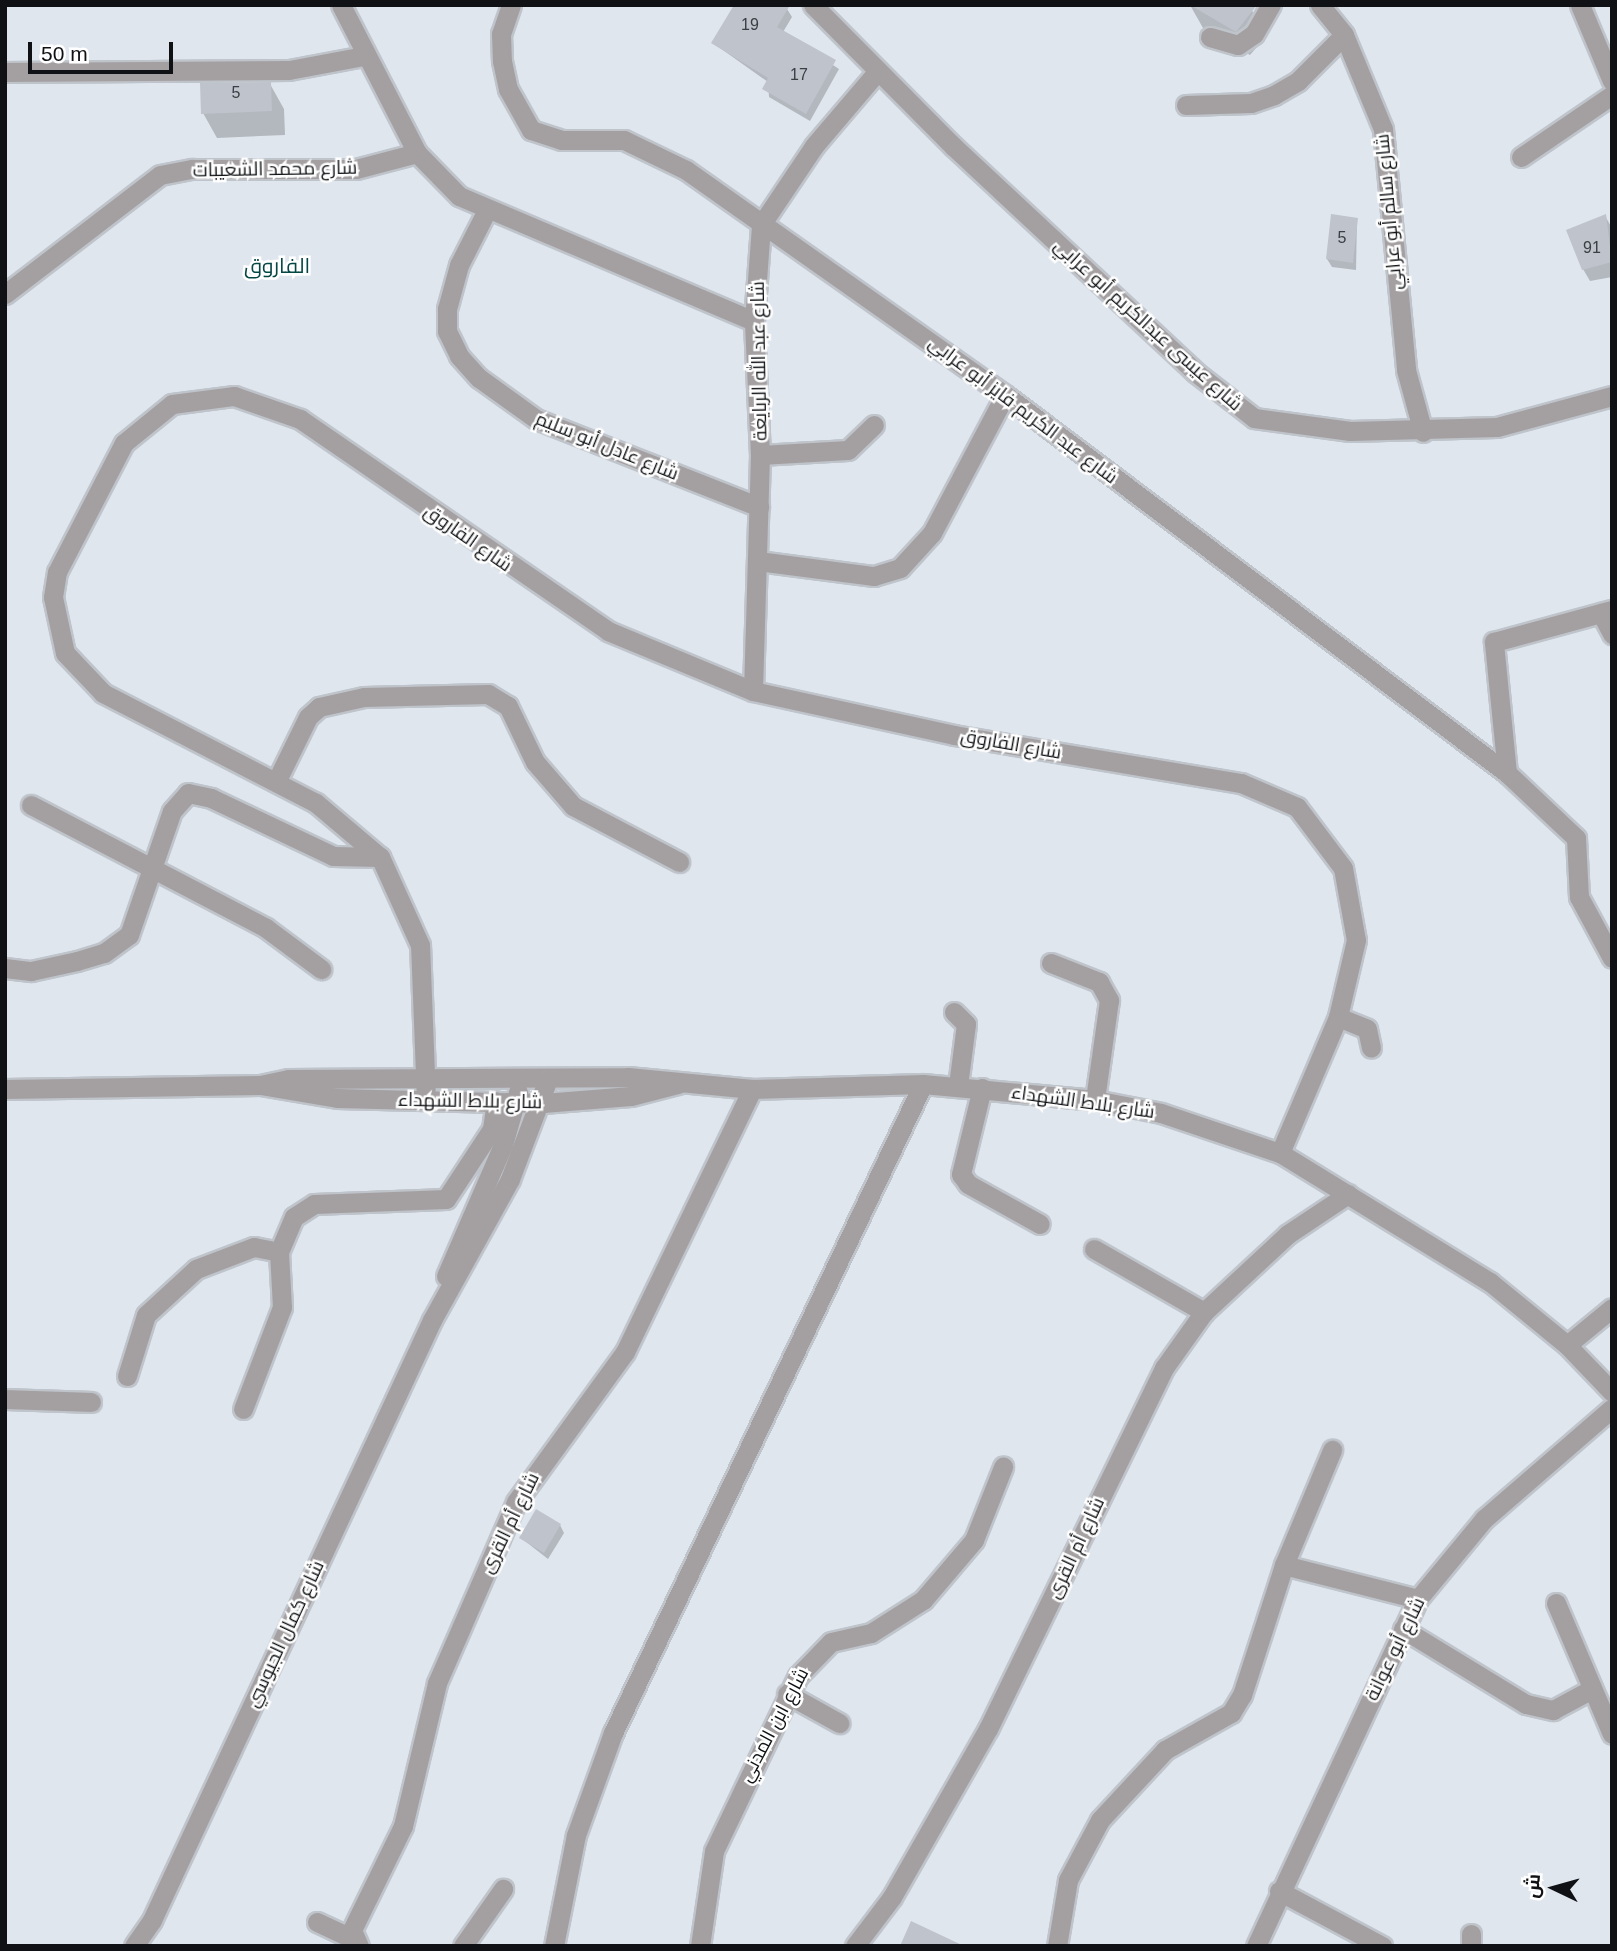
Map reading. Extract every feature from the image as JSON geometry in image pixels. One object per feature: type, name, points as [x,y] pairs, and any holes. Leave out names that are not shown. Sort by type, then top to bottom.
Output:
[{"type":"street","points":[[341,5],[364,56],[417,153],[459,196],[486,212],[754,321]]},
{"type":"street","name":"شارع عبد الكريم فايز أبو عرابي","points":[[511,5],[501,34],[502,61],[508,89],[531,130],[561,140],[624,140],[656,151],[1005,395],[1507,773],[1569,828],[1579,850],[1578,897],[1612,958]]},
{"type":"street","name":"شارع عيسى عبدالكريم أبو عرابي","points":[[813,5],[877,72],[1231,404],[1284,426],[1423,432],[1497,427],[1612,396]]},
{"type":"street","points":[[1210,37],[1238,45],[1254,34],[1271,5]]},
{"type":"street","name":"شارع سالم أبو عرابي","points":[[1320,5],[1344,35],[1383,129],[1404,358],[1423,432]]},
{"type":"street","points":[[1580,5],[1612,81]]},
{"type":"street","points":[[1186,105],[1251,103],[1274,95],[1298,81],[1344,35]]},
{"type":"street","points":[[5,72],[289,70],[364,56]]},
{"type":"street","name":"شارع عبد الله الربايعة","points":[[753,691],[760,455],[754,321],[761,225],[814,146],[877,72]]},
{"type":"street","points":[[1521,157],[1612,95]]},
{"type":"street","name":"شارع محمد الشعيبات","points":[[5,294],[160,175],[192,169],[356,169],[417,153]]},
{"type":"street","name":"شارع عادل أبو سليم","points":[[486,212],[459,265],[447,309],[447,331],[458,356],[479,378],[536,419],[759,507]]},
{"type":"street","points":[[758,561],[874,576],[900,568],[932,533],[1005,395]]},
{"type":"street","name":"شارع الفاروق","points":[[426,1100],[420,945],[380,858],[353,829],[277,780],[103,694],[65,653],[56,625],[57,572],[124,443],[172,404],[204,396],[261,402],[300,419],[608,631],[753,691],[1269,792],[1320,829],[1343,868],[1347,940],[1338,1017],[1280,1153]]},
{"type":"street","points":[[760,455],[848,450],[874,425]]},
{"type":"street","points":[[1507,773],[1494,642],[1606,611],[1612,634]]},
{"type":"street","points":[[277,780],[308,717],[319,707],[376,696],[488,694],[508,706],[535,762],[573,806],[679,862]]},
{"type":"street","points":[[5,968],[31,971],[104,953],[129,935],[148,869],[178,801],[194,793],[333,856],[380,858]]},
{"type":"street","points":[[31,805],[148,869],[266,928],[321,970]]},
{"type":"street","points":[[1051,963],[1099,982],[1109,1000],[1095,1100]]},
{"type":"street","points":[[954,1012],[966,1024],[957,1086]]},
{"type":"street","points":[[1338,1017],[1367,1029],[1371,1048]]},
{"type":"street","name":"شارع بلاط الشهداء","points":[[5,1090],[260,1085],[427,1077],[548,1079],[752,1089],[923,1084],[1095,1100],[1161,1113],[1280,1153],[1490,1282],[1567,1345],[1612,1392]]},
{"type":"street","name":"شارع كمال الجيوسي","points":[[134,1946],[152,1920],[432,1320],[516,1102],[520,1078]]},
{"type":"street","name":"شارع كمال الجيوسي","points":[[432,1320],[481,1237],[543,1103],[548,1079]]},
{"type":"street","name":"شارع بلاط الشهداء","points":[[260,1085],[299,1095],[543,1103],[631,1096],[679,1084]]},
{"type":"street","points":[[554,1946],[576,1835],[613,1733],[923,1084]]},
{"type":"street","points":[[982,1088],[961,1174],[1040,1224]]},
{"type":"street","name":"شارع أم القرى","points":[[356,1942],[403,1826],[437,1683],[516,1502],[625,1352],[752,1089]]},
{"type":"street","points":[[243,1409],[282,1307],[279,1252],[294,1217],[314,1204],[446,1199],[492,1129],[496,1101]]},
{"type":"street","name":"شارع أم القرى","points":[[855,1946],[892,1897],[988,1729],[1149,1392],[1204,1312],[1288,1234],[1348,1194]]},
{"type":"street","points":[[127,1376],[146,1315],[196,1269],[254,1247],[279,1252]]},
{"type":"street","points":[[1094,1249],[1204,1312]]},
{"type":"street","points":[[1567,1345],[1612,1308]]},
{"type":"street","points":[[5,1399],[91,1402]]},
{"type":"street","name":"شارع أبو عوانة","points":[[1256,1946],[1279,1891],[1418,1599],[1484,1519],[1612,1408]]},
{"type":"street","points":[[1057,1946],[1068,1880],[1100,1820],[1165,1750],[1231,1713],[1242,1695],[1284,1565],[1332,1450]]},
{"type":"street","name":"شارع ابن المدني","points":[[700,1946],[713,1851],[786,1694],[814,1653],[871,1633],[923,1600],[974,1539],[1003,1467]]},
{"type":"street","points":[[1284,1565],[1418,1599]]},
{"type":"street","points":[[1556,1603],[1612,1734]]},
{"type":"street","points":[[1404,1629],[1526,1704],[1553,1710],[1592,1689]]},
{"type":"street","points":[[786,1694],[839,1723]]},
{"type":"street","points":[[463,1946],[503,1889]]},
{"type":"street","points":[[1279,1891],[1382,1946]]},
{"type":"street","points":[[317,1922],[356,1942]]},
{"type":"building","points":[[734,5],[790,5],[777,27],[836,60],[806,114],[762,89],[768,78],[711,43]]},
{"type":"building","points":[[1190,5],[1257,5],[1236,32]]},
{"type":"building","points":[[271,82],[272,111],[201,114],[200,83]]},
{"type":"building","points":[[1331,214],[1358,218],[1353,263],[1326,259]]},
{"type":"building","points":[[1606,214],[1612,262],[1582,270],[1566,230]]},
{"type":"building","points":[[536,1509],[561,1524],[544,1553],[519,1538]]},
{"type":"building","points":[[911,1921],[964,1946],[900,1946]]},
{"type":"district","name":"الفاروق","points":[[277,266]]}]
